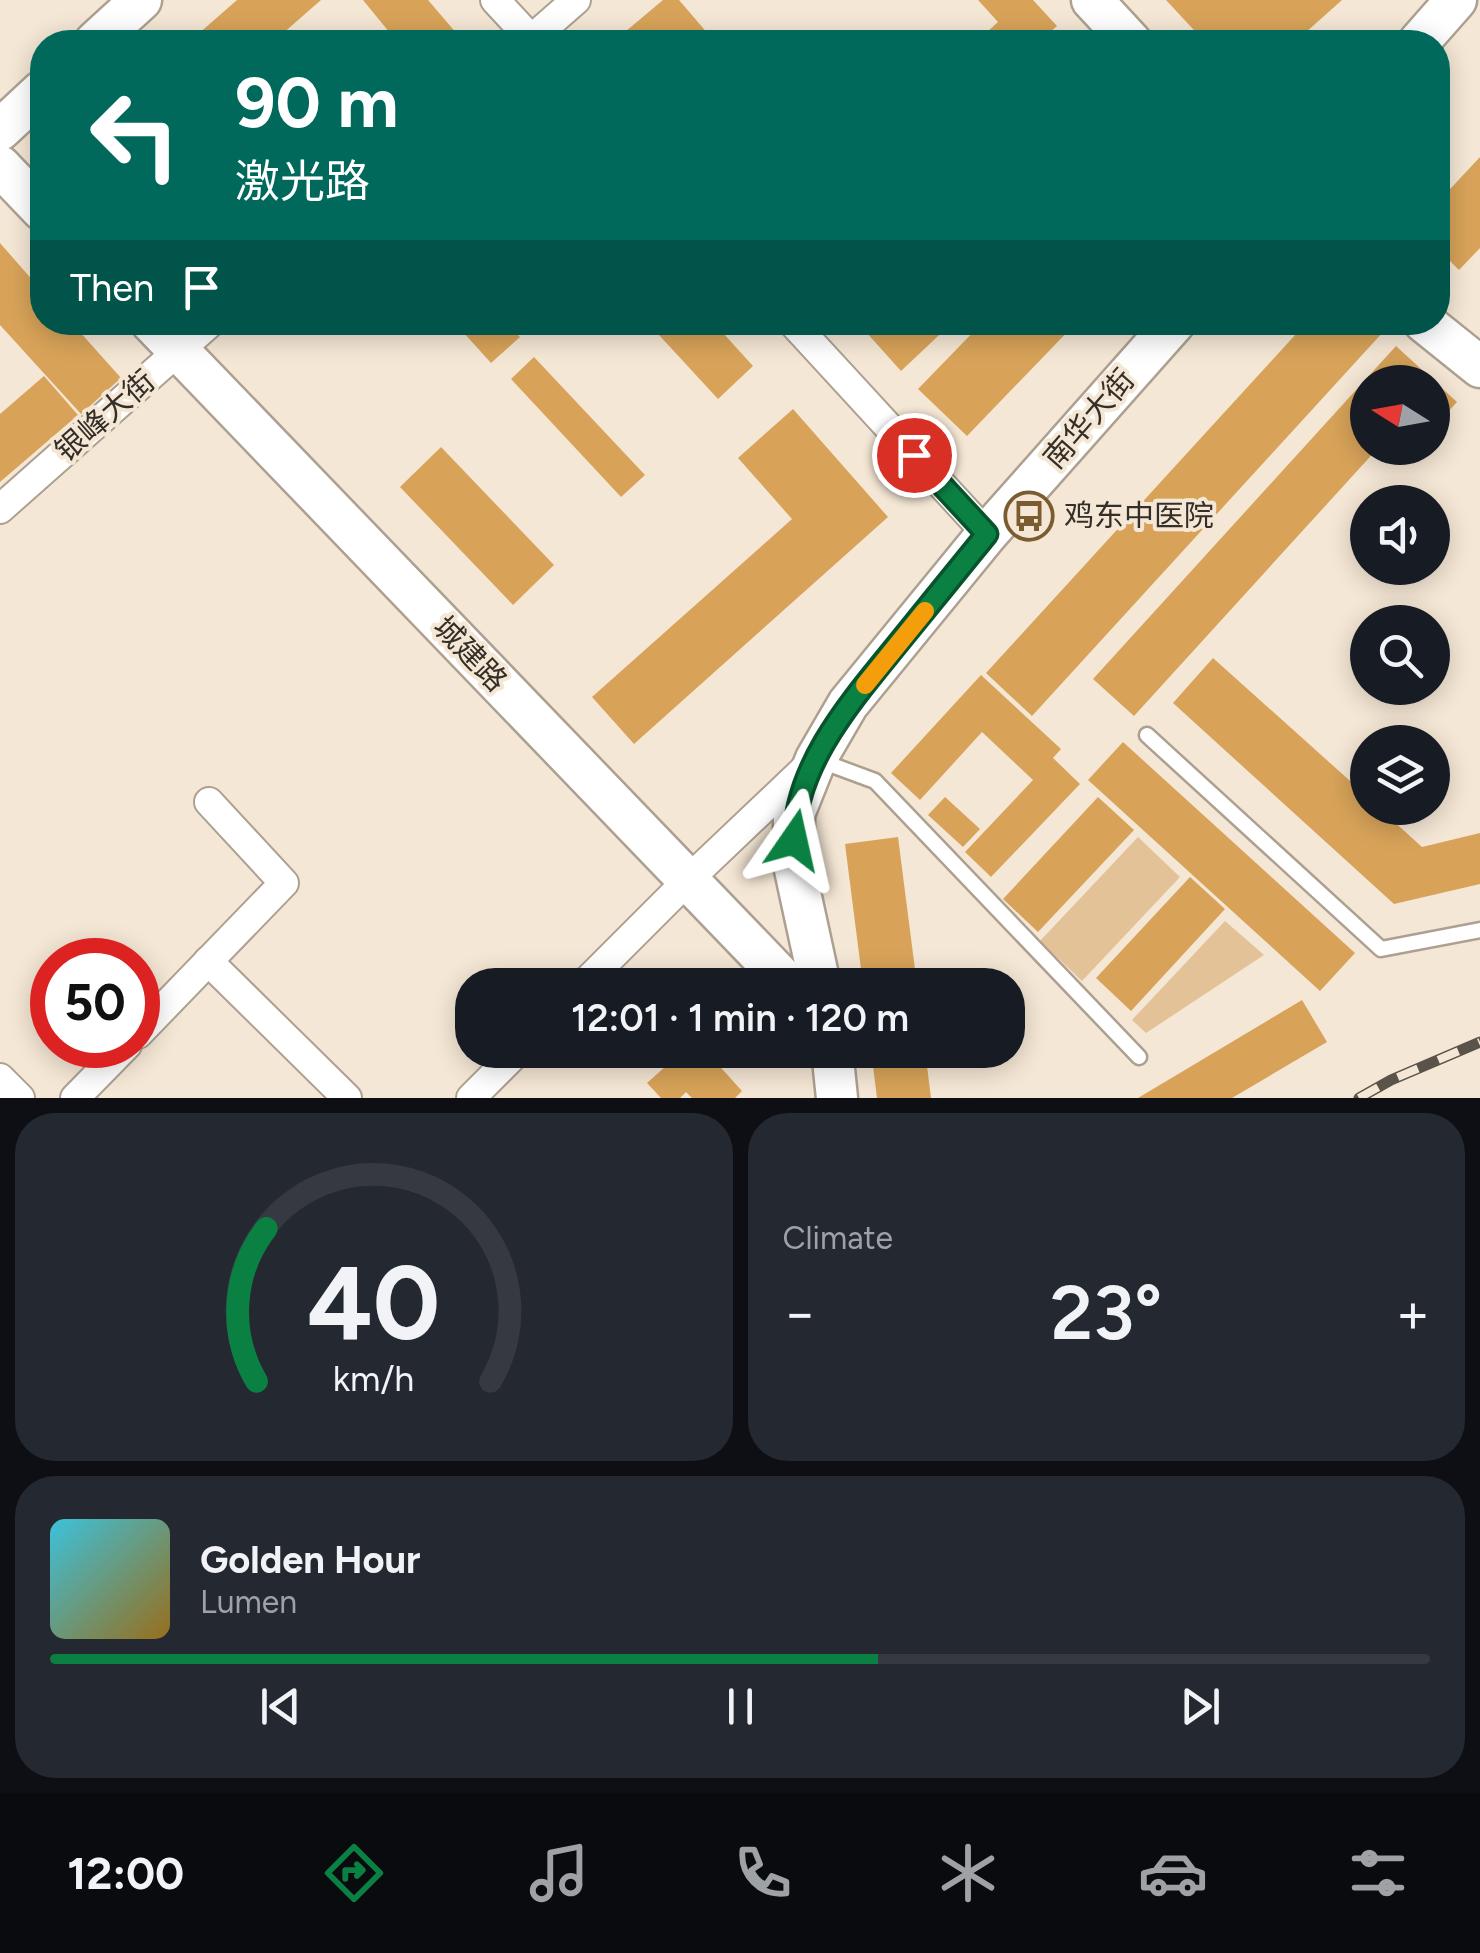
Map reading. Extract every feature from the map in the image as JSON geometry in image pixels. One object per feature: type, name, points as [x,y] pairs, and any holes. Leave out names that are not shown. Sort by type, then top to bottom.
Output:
[{"type":"street","points":[[108,30],[141,0]]},
{"type":"street","points":[[495,0],[521,30]]},
{"type":"street","points":[[543,30],[576,0]]},
{"type":"street","points":[[1092,0],[1120,30]]},
{"type":"street","points":[[1430,30],[1456,0]]},
{"type":"street","points":[[0,130],[30,102]]},
{"type":"street","points":[[0,166],[30,197]]},
{"type":"street","name":"城建路","points":[[163,335],[773,968]]},
{"type":"street","name":"银峰大街","points":[[0,508],[196,335]]},
{"type":"street","points":[[804,335],[987,534]]},
{"type":"street","name":"南华大街","points":[[816,968],[794,865],[794,814],[816,759],[848,704],[987,534],[1163,335]]},
{"type":"street","points":[[1440,335],[1480,368]]},
{"type":"street","points":[[600,968],[816,759]]},
{"type":"street","points":[[160,1011],[284,883],[209,802]]},
{"type":"street","points":[[208,961],[347,1098]]},
{"type":"street","points":[[75,1098],[104,1068]]},
{"type":"street","points":[[471,1098],[501,1068]]},
{"type":"street","points":[[834,1068],[837,1098]]},
{"type":"street","points":[[0,1078],[20,1098]]},
{"type":"lane","points":[[1147,735],[1380,949],[1480,930]]},
{"type":"lane","points":[[816,759],[875,781],[1139,1056]]},
{"type":"shaded area","points":[[1138,837],[1180,877],[1082,981],[1040,941]]},
{"type":"shaded area","points":[[1225,921],[1264,955],[1146,1033],[1132,1020]]},
{"type":"building","points":[[237,0],[321,0],[287,30],[203,30]]},
{"type":"building","points":[[363,0],[428,0],[454,30],[387,30]]},
{"type":"building","points":[[663,0],[679,0],[705,30],[627,30]]},
{"type":"building","points":[[978,0],[1033,0],[1057,26],[1052,30],[989,30],[998,22]]},
{"type":"building","points":[[1166,0],[1342,0],[1308,30],[1194,30]]},
{"type":"building","points":[[1480,157],[1480,248],[1459,270],[1450,261],[1450,189]]},
{"type":"building","points":[[0,243],[30,277],[30,335],[83,335],[121,378],[81,414],[0,325]]},
{"type":"building","points":[[466,335],[518,335],[520,337],[491,363]]},
{"type":"building","points":[[659,335],[725,335],[753,366],[718,399]]},
{"type":"building","points":[[869,335],[939,335],[901,371]]},
{"type":"building","points":[[970,335],[1064,335],[967,436],[918,389]]},
{"type":"building","points":[[1295,335],[1380,335],[1350,365],[1032,716],[986,673]]},
{"type":"building","points":[[1396,346],[1417,365],[1379,365]]},
{"type":"building","points":[[534,357],[645,475],[621,497],[511,379]]},
{"type":"building","points":[[44,376],[78,415],[0,482],[0,414]]},
{"type":"building","points":[[1350,397],[1350,465],[1363,465],[1134,716],[1093,679]]},
{"type":"building","points":[[793,409],[888,517],[634,744],[592,697],[792,519],[738,458]]},
{"type":"building","points":[[441,447],[554,565],[513,605],[400,487]]},
{"type":"building","points":[[1213,658],[1350,781],[1350,825],[1398,825],[1422,847],[1480,833],[1480,884],[1394,904],[1173,703]]},
{"type":"building","points":[[981,675],[1061,749],[1053,758],[1080,784],[991,877],[965,852],[1033,780],[982,732],[920,800],[891,773]]},
{"type":"building","points":[[1123,742],[1355,953],[1320,991],[1088,780]]},
{"type":"building","points":[[945,797],[980,829],[963,847],[928,815]]},
{"type":"building","points":[[1098,797],[1134,830],[1038,932],[1003,899]]},
{"type":"building","points":[[898,837],[915,968],[861,968],[845,844]]},
{"type":"building","points":[[1190,877],[1225,909],[1131,1011],[1096,978]]},
{"type":"building","points":[[1302,1000],[1327,1042],[1232,1098],[1138,1098]]},
{"type":"building","points":[[664,1068],[721,1068],[742,1091],[735,1098],[692,1098],[686,1092],[680,1098],[661,1098],[647,1083]]},
{"type":"building","points":[[873,1068],[927,1068],[931,1098],[877,1098]]},
{"type":"railway","points":[[1359,1098],[1480,1042]]},
{"type":"slow traffic","points":[[865,685],[925,611]]},
{"type":"place","name":"鸡东中医院","points":[[1029,516]]},
{"type":"route","points":[[794,840],[794,814],[816,759],[848,704],[987,534],[914,455]]}]
